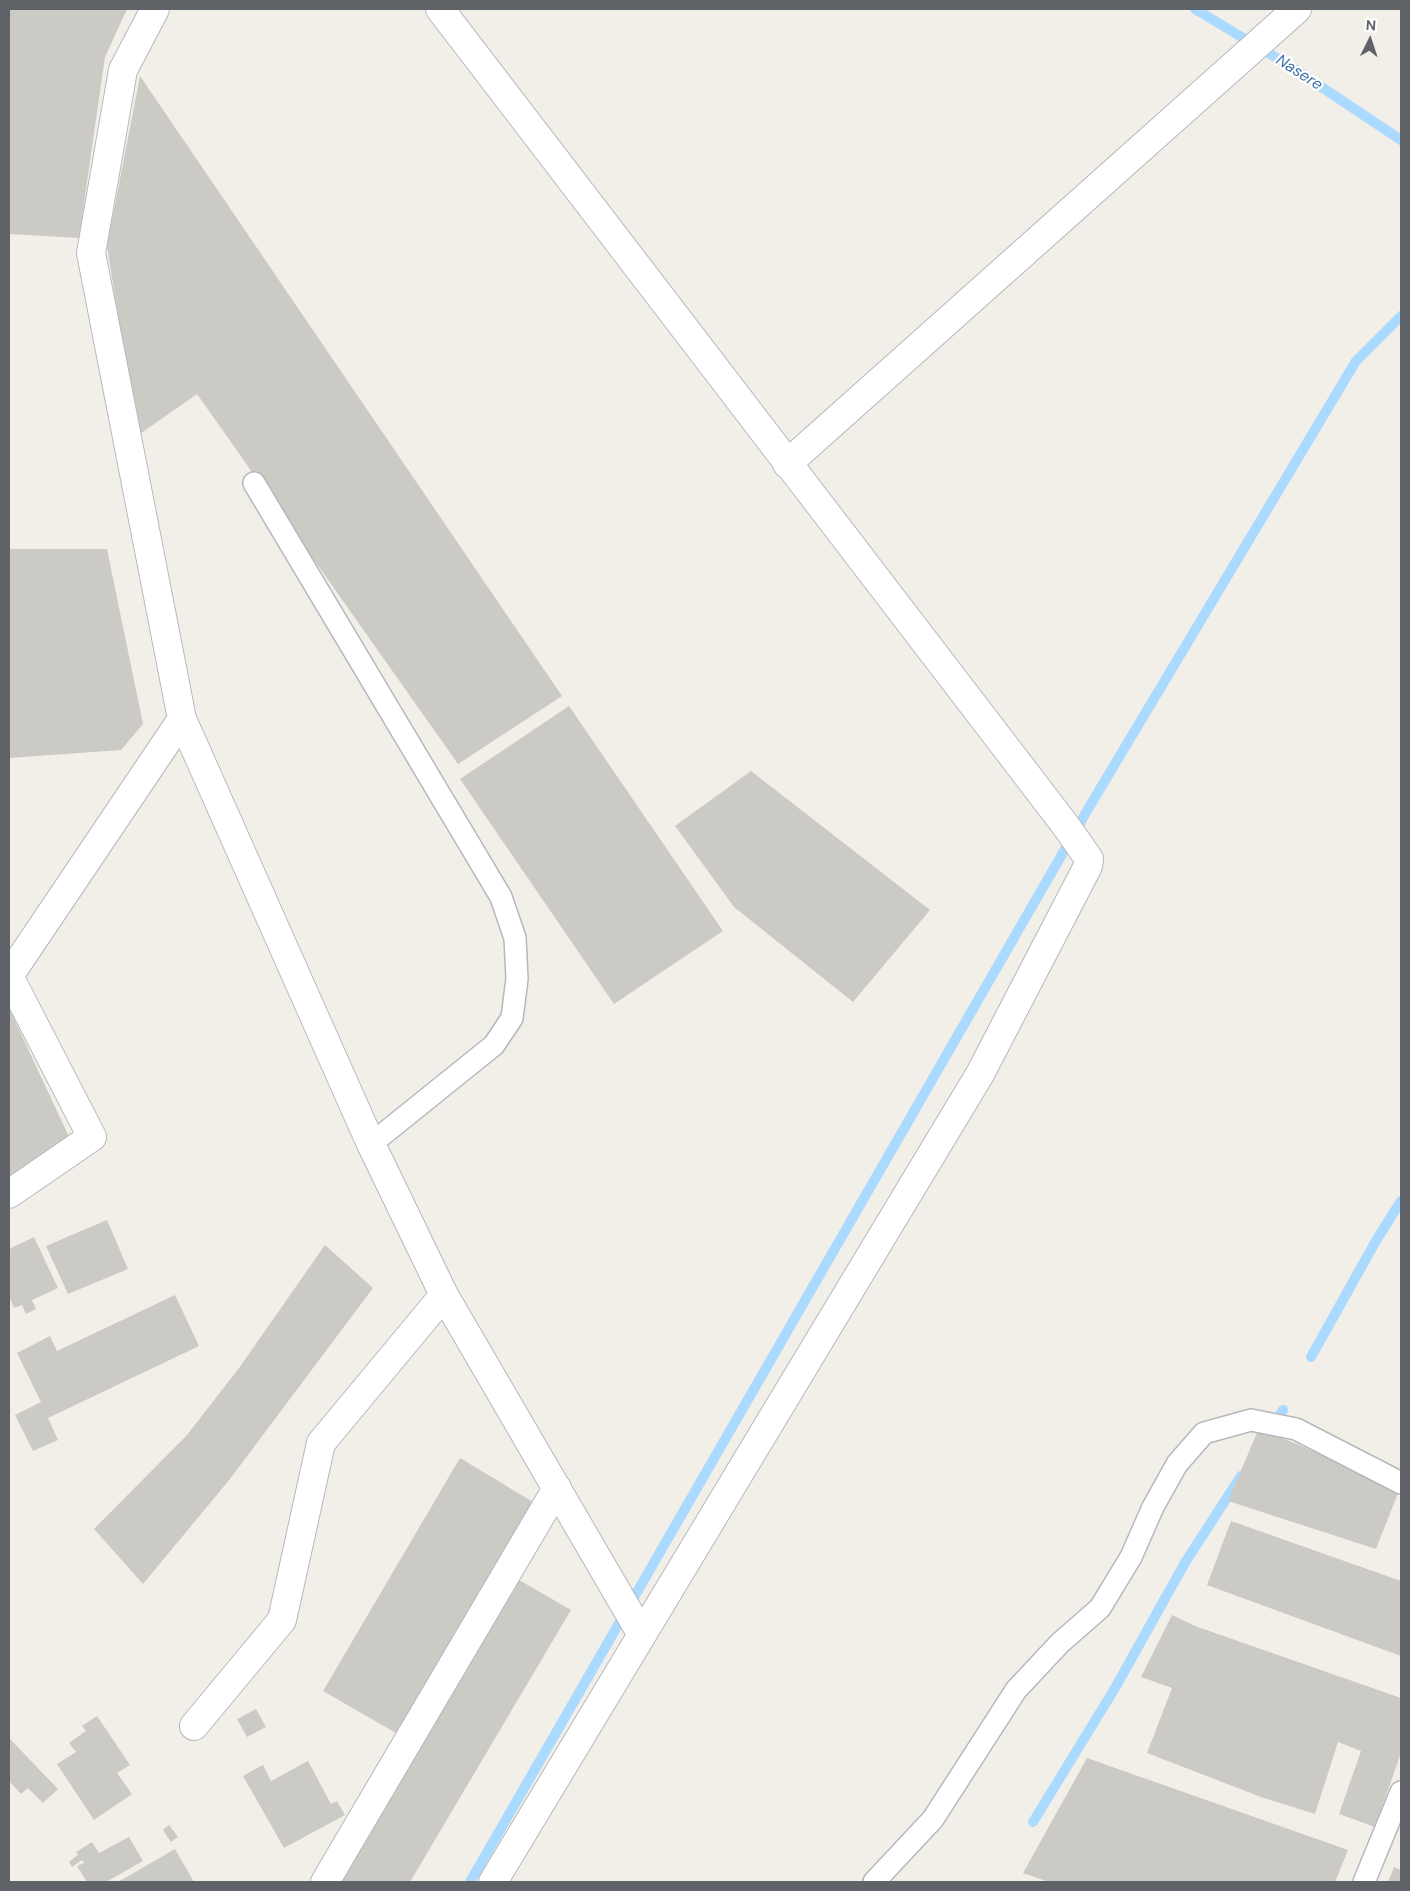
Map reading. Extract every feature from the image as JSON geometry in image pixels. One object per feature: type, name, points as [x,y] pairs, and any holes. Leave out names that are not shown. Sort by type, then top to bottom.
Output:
[{"type":"street","points":[[156,9],[123,70],[91,253],[182,719],[371,1144],[444,1295],[636,1626]]},
{"type":"street","points":[[440,9],[1089,859],[1088,866],[980,1074],[636,1626],[493,1882]]},
{"type":"street","points":[[787,464],[1288,16]]},
{"type":"street","points":[[9,1194],[92,1137],[9,976],[182,719]]},
{"type":"street","points":[[194,1726],[282,1620],[321,1443],[444,1295]]},
{"type":"street","points":[[325,1882],[557,1488]]},
{"type":"lane","points":[[254,483],[501,897],[516,938],[517,979],[512,1018],[494,1045],[371,1144]]},
{"type":"lane","points":[[874,1882],[933,1819],[1016,1690],[1060,1643],[1100,1608],[1132,1558],[1153,1507],[1177,1464],[1204,1433],[1251,1420],[1296,1429],[1401,1483]]},
{"type":"lane","points":[[1364,1882],[1401,1792]]},
{"type":"building","points":[[9,9],[127,9],[105,57],[79,238],[9,234]]},
{"type":"building","points":[[140,76],[562,696],[458,764],[197,394],[137,436],[107,246]]},
{"type":"building","points":[[9,549],[107,549],[143,724],[121,750],[9,758]]},
{"type":"building","points":[[569,706],[723,931],[614,1004],[460,779]]},
{"type":"building","points":[[751,771],[930,910],[853,1002],[734,907],[675,826]]},
{"type":"building","points":[[9,1008],[70,1139],[9,1183]]},
{"type":"building","points":[[107,1220],[128,1269],[68,1294],[46,1246]]},
{"type":"building","points":[[34,1237],[58,1288],[32,1300],[36,1309],[26,1314],[22,1305],[14,1308],[9,1296],[9,1249]]},
{"type":"building","points":[[325,1245],[373,1288],[230,1479],[143,1584],[94,1529],[187,1435],[239,1368]]},
{"type":"building","points":[[175,1295],[199,1346],[48,1418],[58,1440],[33,1451],[15,1415],[41,1402],[17,1353],[50,1336],[57,1351]]},
{"type":"building","points":[[1259,1428],[1400,1488],[1376,1549],[1228,1501]]},
{"type":"building","points":[[460,1458],[533,1502],[396,1733],[323,1691]]},
{"type":"building","points":[[1231,1521],[1401,1581],[1401,1656],[1207,1585]]},
{"type":"building","points":[[514,1577],[571,1610],[410,1882],[335,1882]]},
{"type":"building","points":[[1172,1615],[1195,1626],[1401,1698],[1401,1753],[1375,1827],[1339,1814],[1361,1751],[1338,1742],[1315,1814],[1261,1797],[1147,1753],[1172,1688],[1141,1677]]},
{"type":"building","points":[[256,1709],[266,1727],[247,1737],[237,1719]]},
{"type":"building","points":[[97,1716],[130,1765],[117,1773],[132,1794],[94,1820],[57,1764],[76,1752],[69,1743],[86,1731],[82,1726]]},
{"type":"building","points":[[9,1738],[58,1789],[43,1803],[28,1788],[21,1794],[9,1781]]},
{"type":"building","points":[[1087,1758],[1348,1850],[1335,1882],[1049,1882],[1023,1873]]},
{"type":"building","points":[[308,1761],[331,1804],[337,1801],[345,1815],[284,1848],[243,1776],[263,1765],[271,1781]]},
{"type":"building","points":[[169,1825],[178,1837],[171,1842],[163,1830]]},
{"type":"building","points":[[129,1837],[143,1861],[106,1882],[87,1882],[77,1866],[84,1863],[82,1860],[72,1867],[69,1862],[78,1855],[76,1852],[92,1842],[99,1853]]},
{"type":"building","points":[[175,1849],[194,1882],[118,1882]]},
{"type":"building","points":[[1394,1867],[1401,1870],[1401,1882],[1388,1882]]},
{"type":"waterway","name":"Nasere","points":[[1195,9],[1290,66],[1401,140]]},
{"type":"waterway","points":[[470,1882],[1091,804],[1356,361],[1401,316]]},
{"type":"waterway","points":[[1311,1357],[1377,1239],[1401,1201]]},
{"type":"waterway","points":[[1273,1426],[1283,1410]]},
{"type":"waterway","points":[[1033,1822],[1115,1688],[1186,1561],[1241,1476]]}]
